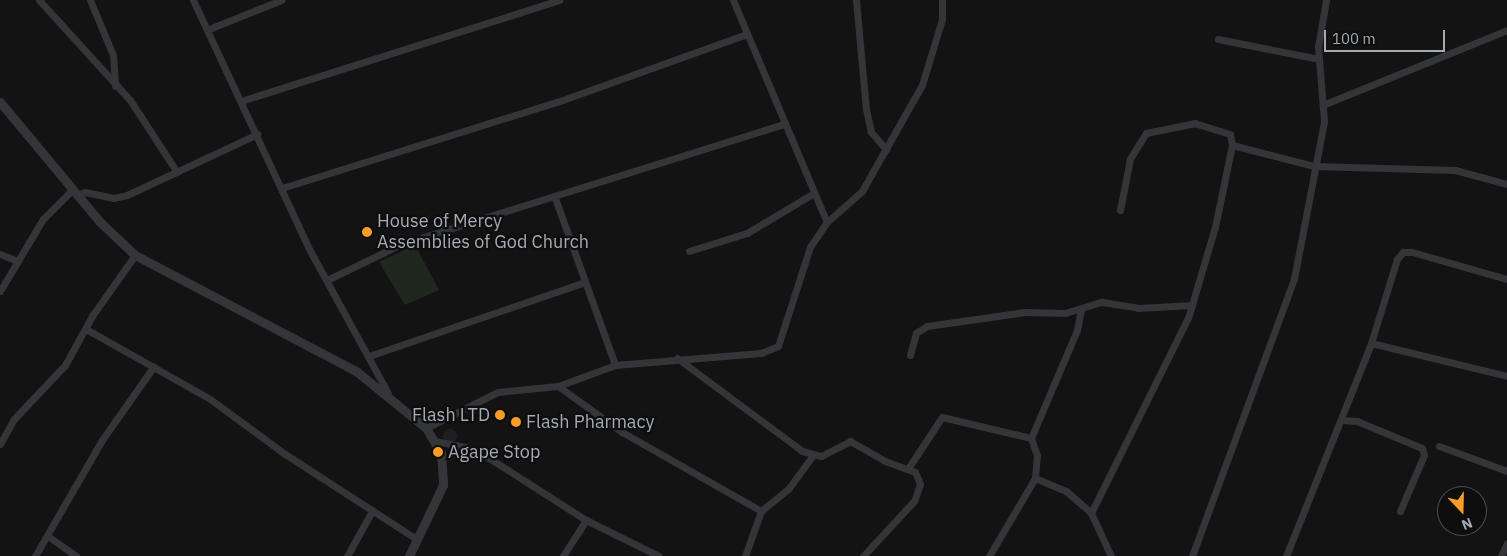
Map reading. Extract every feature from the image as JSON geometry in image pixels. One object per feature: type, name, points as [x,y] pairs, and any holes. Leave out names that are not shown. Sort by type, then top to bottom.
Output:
[{"type":"street","points":[[39,0],[147,121],[177,172]]},
{"type":"street","points":[[90,0],[113,55],[115,86]]},
{"type":"street","points":[[193,0],[209,29],[241,101],[327,280],[388,393]]},
{"type":"street","points":[[209,29],[281,0]]},
{"type":"street","points":[[241,101],[559,0]]},
{"type":"street","points":[[733,0],[784,124],[828,222]]},
{"type":"street","points":[[856,0],[866,109],[871,132],[886,149]]},
{"type":"street","points":[[426,428],[498,392],[558,386],[615,365],[676,358],[760,353],[778,346],[801,268],[828,222],[854,202],[886,149],[928,71],[942,19],[942,0]]},
{"type":"street","points":[[1192,556],[1285,312],[1325,104],[1319,58],[1326,0]]},
{"type":"street","points":[[1325,104],[1507,30]]},
{"type":"street","points":[[282,188],[557,102],[747,34]]},
{"type":"street","points":[[1218,39],[1319,58]]},
{"type":"street","points":[[0,102],[74,193],[135,254],[335,359],[388,393],[426,428],[435,441],[444,464],[443,485],[409,556]]},
{"type":"street","points":[[327,280],[401,244],[555,198],[784,124]]},
{"type":"street","points":[[1091,513],[1150,401],[1192,305],[1232,145],[1226,130],[1210,125],[1178,125],[1146,133],[1130,159],[1120,210]]},
{"type":"street","points":[[0,291],[15,260],[43,219],[74,193],[85,192],[113,198],[177,172],[258,134]]},
{"type":"street","points":[[1232,145],[1314,166],[1455,170],[1507,184]]},
{"type":"street","points":[[689,250],[747,233],[814,193]]},
{"type":"street","points":[[555,198],[615,365]]},
{"type":"street","points":[[1286,556],[1371,343],[1397,259],[1403,252],[1507,279]]},
{"type":"street","points":[[0,254],[15,260]]},
{"type":"street","points":[[0,444],[14,419],[65,365],[135,254]]},
{"type":"street","points":[[369,356],[585,282]]},
{"type":"street","points":[[910,355],[916,333],[927,326],[1018,312],[1081,310],[1102,302],[1138,308],[1192,305]]},
{"type":"street","points":[[989,556],[1035,478],[1038,455],[1031,438],[1074,337],[1081,310]]},
{"type":"street","points":[[86,330],[154,366],[210,399],[372,511],[418,540]]},
{"type":"street","points":[[1371,343],[1507,376]]},
{"type":"street","points":[[676,358],[812,456],[821,456],[850,440],[885,461],[910,467],[920,481],[919,492],[901,519],[863,556]]},
{"type":"street","points":[[35,556],[49,537],[102,440],[154,366]]},
{"type":"street","points":[[558,386],[622,432],[762,511]]},
{"type":"street","points":[[910,467],[942,417],[1031,438]]},
{"type":"street","points":[[1341,420],[1357,421],[1422,448],[1424,455],[1400,510]]},
{"type":"street","points":[[435,441],[466,447],[489,458],[586,520],[658,556]]},
{"type":"street","points":[[1439,446],[1507,471]]},
{"type":"street","points":[[745,556],[762,511],[789,488],[812,456]]},
{"type":"street","points":[[1035,478],[1066,492],[1091,513],[1107,554]]},
{"type":"street","points":[[347,556],[372,511]]},
{"type":"street","points":[[563,556],[586,520]]},
{"type":"street","points":[[49,537],[76,556]]},
{"type":"street","points":[[1501,556],[1507,543]]},
{"type":"shaded area","points":[[415,245],[439,290],[405,305],[379,262]]},
{"type":"shaded area","points":[[450,429],[455,431],[457,436],[455,441],[450,443],[445,441],[443,436],[445,431]]},
{"type":"place","name":"House of Mercy Assemblies of God Church","points":[[367,232]]},
{"type":"place","name":"Flash LTD","points":[[500,415]]},
{"type":"place","name":"Flash Pharmacy","points":[[516,422]]},
{"type":"place","name":"Agape Stop","points":[[438,452]]}]
